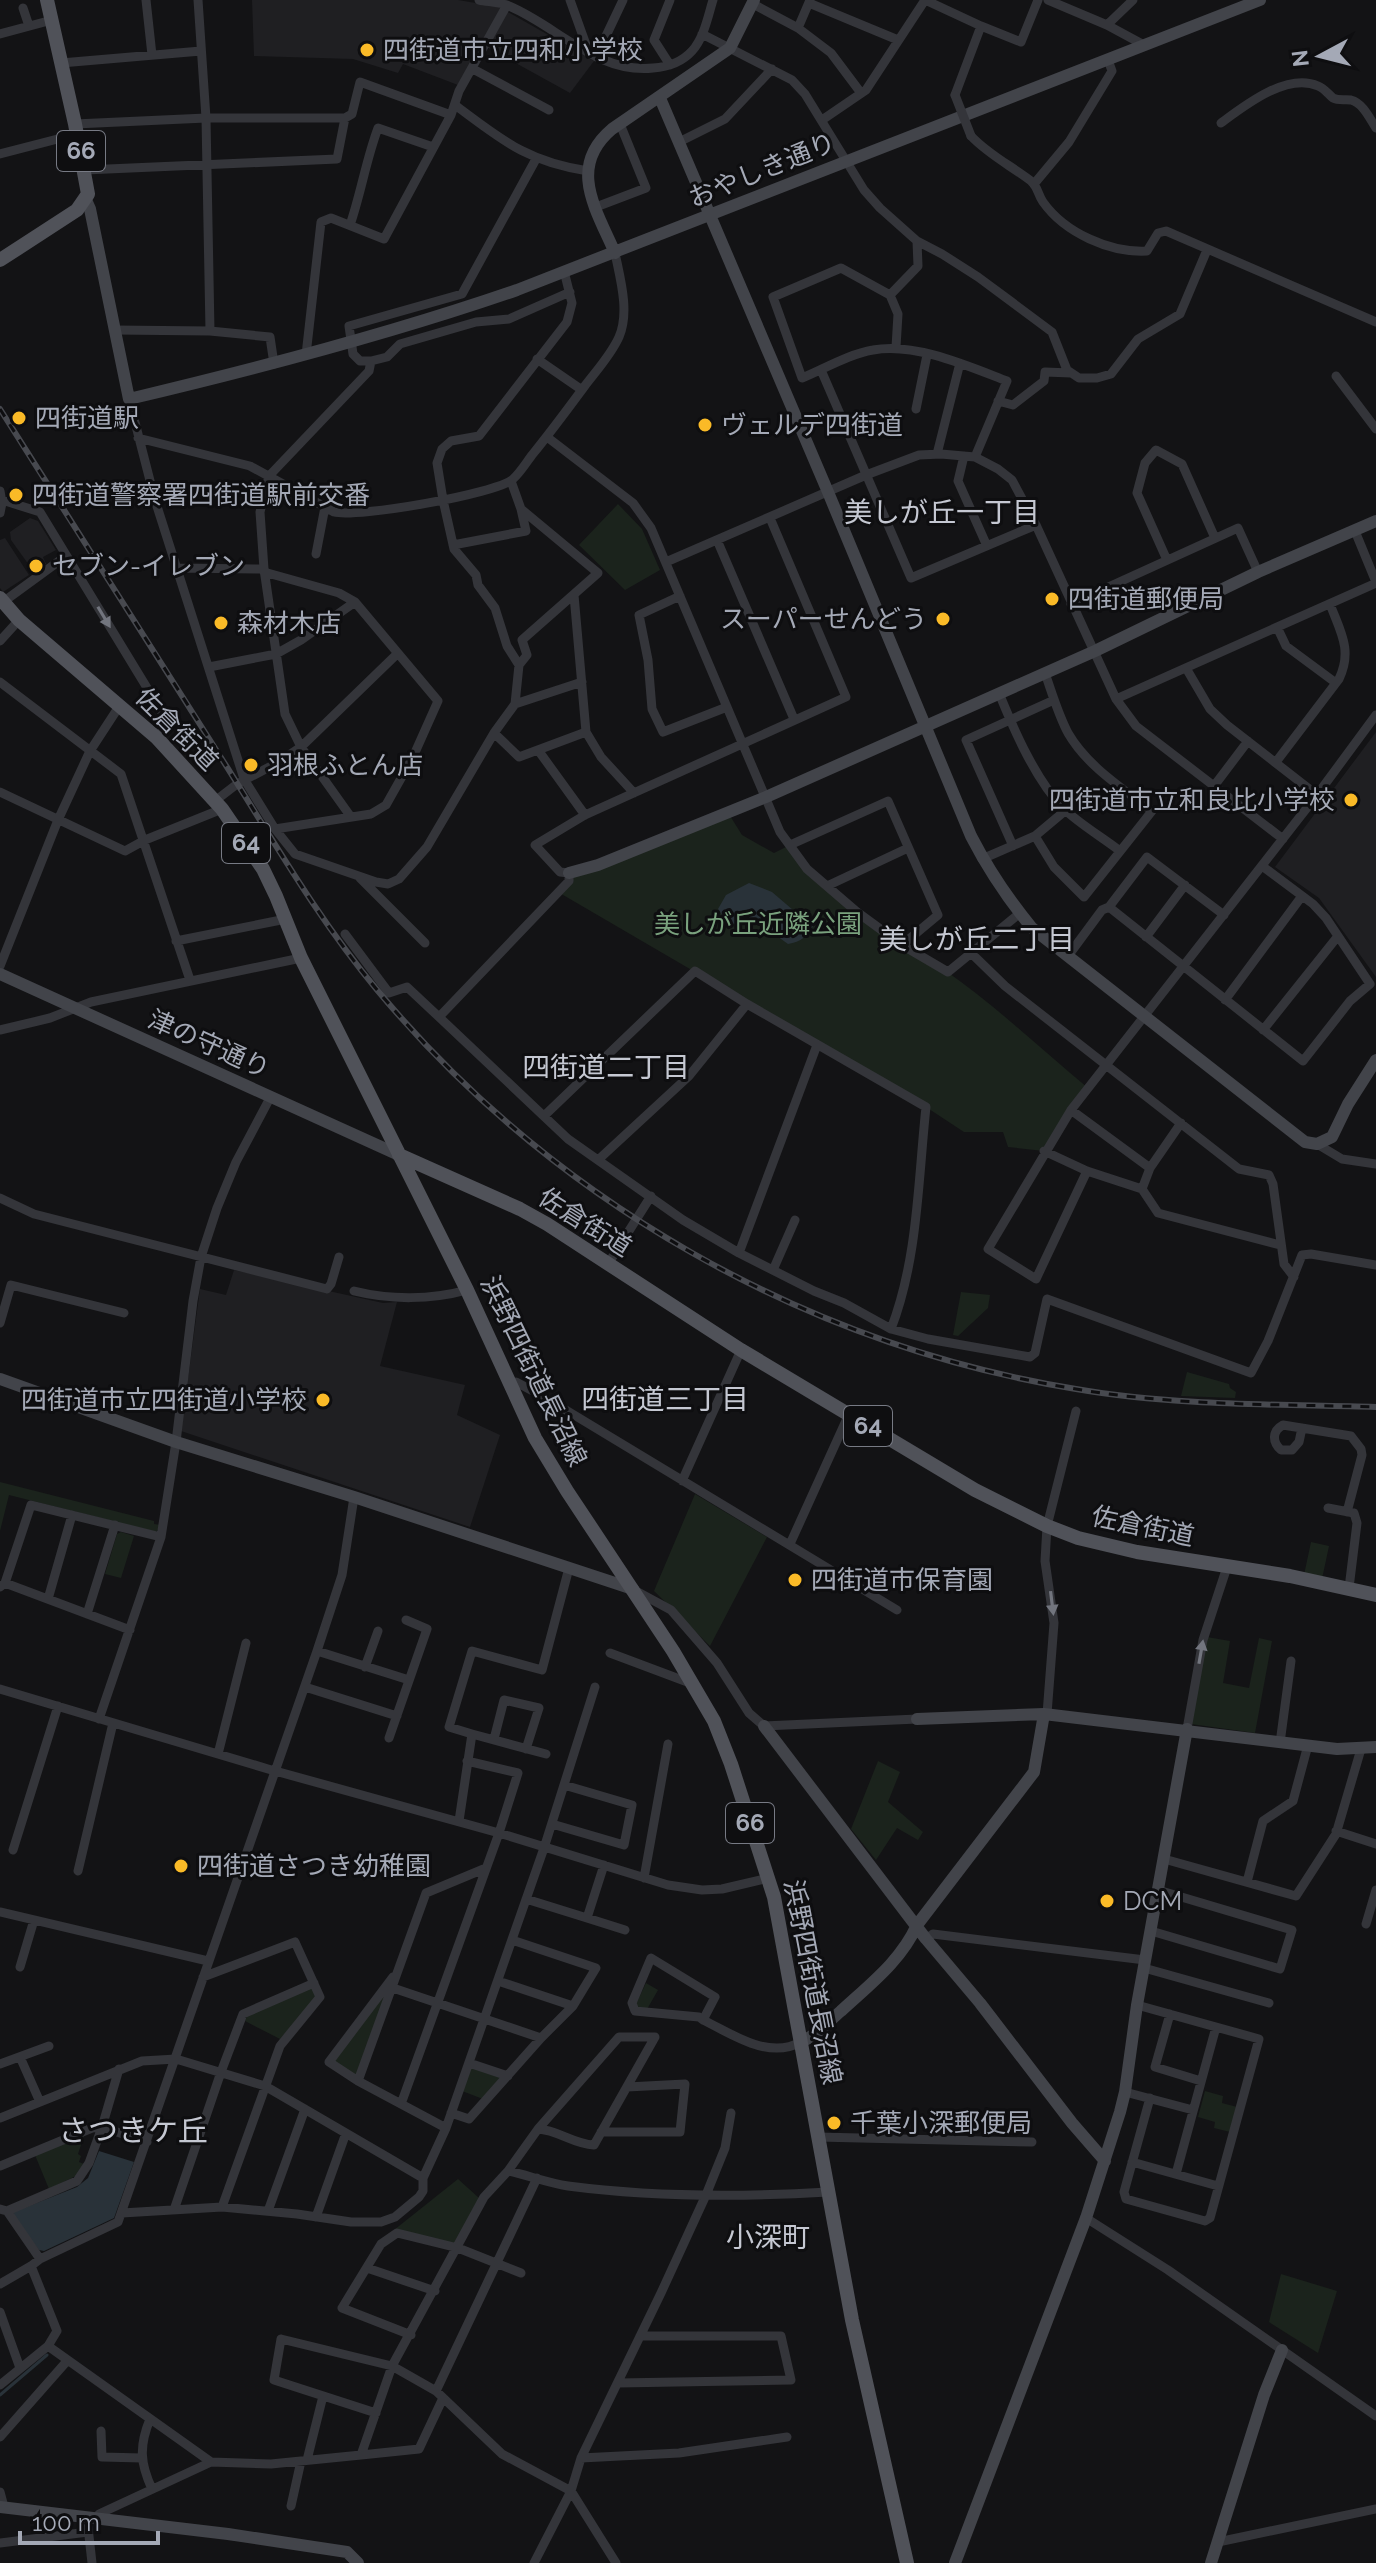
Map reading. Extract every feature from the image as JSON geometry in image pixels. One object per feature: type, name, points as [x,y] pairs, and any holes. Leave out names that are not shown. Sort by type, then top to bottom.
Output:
[{"type":"main road","name":"66","points":[[0,260],[77,210],[86,200],[85,170],[47,0]]},
{"type":"main road","name":"佐倉街道","points":[[2,600],[19,620],[157,738],[219,805],[263,869],[301,958],[399,1155],[547,1224],[741,1350],[975,1490],[1047,1526],[1103,1545],[1376,1595]]},
{"type":"main road","name":"浜野四街道長沼線","points":[[399,1155],[549,1462],[693,1684],[714,1721],[731,1764],[769,1878],[852,2320],[907,2563]]},
{"type":"street","points":[[146,0],[152,55]]},
{"type":"street","points":[[198,0],[206,118],[210,331]]},
{"type":"street","points":[[479,0],[507,5],[593,55],[620,66],[643,69],[670,65],[693,51],[713,0]]},
{"type":"street","points":[[570,0],[593,55]]},
{"type":"street","points":[[593,55],[623,0]]},
{"type":"street","points":[[670,0],[654,40],[670,65]]},
{"type":"street","points":[[822,120],[866,90],[925,0],[1021,42],[1038,0]]},
{"type":"street","points":[[1048,0],[1107,25],[1144,45]]},
{"type":"street","points":[[1107,25],[1133,0]]},
{"type":"street","name":"おやしき通り","points":[[129,399],[274,364],[464,308],[615,253],[1260,0]]},
{"type":"street","points":[[138,438],[250,466],[334,512],[349,515],[443,500],[511,481],[620,336],[622,284],[615,253],[588,186],[592,152],[599,140],[730,48],[754,2],[798,28],[831,53],[861,93]]},
{"type":"street","points":[[798,28],[810,2],[898,40]]},
{"type":"street","points":[[306,355],[321,222],[331,218],[384,239],[453,110],[459,91],[507,5]]},
{"type":"street","points":[[23,8],[29,26]]},
{"type":"street","points":[[0,34],[52,20]]},
{"type":"street","points":[[981,26],[955,95],[971,136],[986,152],[1034,184],[1043,202],[1068,228],[1131,252],[1147,251],[1158,233],[1166,231],[1376,322]]},
{"type":"street","points":[[702,34],[792,80],[805,94],[872,199],[917,241],[978,277],[1052,332],[1067,370],[1079,378],[1111,374],[1138,339],[1180,314],[1207,250]]},
{"type":"street","points":[[61,63],[201,51]]},
{"type":"street","points":[[1034,184],[1069,142],[1112,71],[1108,60]]},
{"type":"street","points":[[473,69],[549,110]]},
{"type":"street","points":[[679,142],[725,119],[772,69]]},
{"type":"street","points":[[0,154],[76,129],[206,118],[345,118],[352,114],[360,82],[453,110],[536,159],[588,171]]},
{"type":"street","points":[[1221,123],[1278,87],[1304,83],[1319,86],[1335,100],[1359,103],[1376,128]]},
{"type":"street","points":[[660,98],[982,859],[1032,928],[1305,1142],[1317,1144],[1342,1159],[1376,1164]]},
{"type":"street","points":[[85,170],[337,159],[345,118]]},
{"type":"street","points":[[596,207],[646,188],[620,124]]},
{"type":"street","points":[[350,225],[363,188],[366,160],[378,128],[433,147]]},
{"type":"street","points":[[536,159],[462,294],[349,326],[353,354],[360,361],[387,357],[400,344],[476,322],[509,319],[570,292]]},
{"type":"street","points":[[86,200],[138,438],[244,779],[275,829],[295,854],[388,884],[399,879],[427,847],[494,733],[515,704],[519,665],[527,655],[522,640],[598,573],[521,509]]},
{"type":"street","points":[[890,295],[918,266],[917,241]]},
{"type":"street","points":[[896,347],[898,314],[890,295],[841,268],[773,297],[802,378],[870,350],[896,347],[960,363],[1007,381],[958,481],[987,546]]},
{"type":"street","points":[[519,665],[507,646],[495,608],[478,585],[476,575],[454,549],[437,463],[442,449],[451,441],[479,436],[567,322],[572,303],[564,271]]},
{"type":"street","points":[[115,330],[210,331],[270,337],[274,364]]},
{"type":"street","points":[[916,409],[927,355]]},
{"type":"street","points":[[537,359],[582,390]]},
{"type":"street","points":[[351,817],[301,747],[285,714],[264,571],[260,512],[269,476],[369,371],[371,361]]},
{"type":"street","points":[[937,454],[960,363]]},
{"type":"street","points":[[821,370],[911,578],[1036,525]]},
{"type":"street","points":[[998,401],[1013,405],[1044,381],[1045,372],[1071,373]]},
{"type":"street","points":[[1336,376],[1376,429]]},
{"type":"street","points":[[547,437],[633,503],[651,528],[776,824],[807,869],[902,945],[948,972],[1020,913]]},
{"type":"street","points":[[1167,560],[1137,493],[1145,463],[1156,450],[1182,464],[1215,538]]},
{"type":"street","points":[[666,562],[919,455],[970,457],[998,469],[1012,480],[1116,699],[1136,726],[1283,839]]},
{"type":"street","points":[[453,545],[526,531],[511,481]]},
{"type":"street","points":[[0,513],[1,495],[40,512],[166,719],[157,738]]},
{"type":"street","points":[[316,554],[325,507]]},
{"type":"street","points":[[770,518],[846,697],[585,815],[535,845],[560,872],[569,873],[598,865],[766,797],[1095,651],[1258,572],[1376,521]]},
{"type":"street","points":[[1071,604],[1238,528],[1258,572]]},
{"type":"street","points":[[1116,699],[1376,583],[1355,531]]},
{"type":"street","points":[[717,540],[794,719]]},
{"type":"street","points":[[2,600],[66,556]]},
{"type":"street","points":[[177,568],[264,571],[339,593],[355,602],[438,701],[413,757],[386,805],[371,814],[275,829]]},
{"type":"street","points":[[574,595],[586,732],[601,757],[634,793]]},
{"type":"street","points":[[680,596],[639,615],[648,660],[652,709],[663,732],[727,707]]},
{"type":"street","points":[[209,667],[276,654],[355,602]]},
{"type":"street","points":[[1276,762],[1345,667],[1347,653],[1330,604]]},
{"type":"street","points":[[0,641],[19,620]]},
{"type":"street","points":[[1277,627],[1286,646],[1336,683]]},
{"type":"street","points":[[0,792],[125,851],[219,805],[244,779],[301,747],[397,654]]},
{"type":"street","points":[[1186,668],[1210,709],[1317,795]]},
{"type":"street","points":[[1035,836],[1054,867],[1084,897],[1152,811],[1091,763],[1069,734],[1045,673]]},
{"type":"street","points":[[0,682],[121,774],[190,980]]},
{"type":"street","points":[[515,704],[582,682]]},
{"type":"street","points":[[999,693],[1045,786],[1066,810],[1120,851]]},
{"type":"street","points":[[1013,846],[966,740],[1054,700]]},
{"type":"street","points":[[0,966],[58,820],[90,751],[120,705]]},
{"type":"street","points":[[1087,1171],[1036,1279],[988,1249],[1071,1110],[1376,715]]},
{"type":"street","points":[[494,733],[519,757],[586,732]]},
{"type":"street","points":[[1214,786],[1248,741]]},
{"type":"street","points":[[538,750],[585,815]]},
{"type":"street","points":[[790,845],[888,801],[938,915],[902,945]]},
{"type":"street","points":[[982,859],[1035,836],[1066,810]]},
{"type":"street","points":[[827,886],[908,848]]},
{"type":"street","points":[[1068,956],[1147,857],[1224,915]]},
{"type":"street","points":[[1109,907],[1303,1061],[1350,1001],[1370,984],[1326,918],[1262,866]]},
{"type":"street","points":[[439,1017],[569,881],[569,873]]},
{"type":"street","points":[[357,876],[425,943]]},
{"type":"street","points":[[1146,937],[1185,885]]},
{"type":"street","points":[[1225,1000],[1302,896]]},
{"type":"street","points":[[176,941],[286,919]]},
{"type":"street","points":[[345,934],[389,993],[407,987],[568,1139],[683,1220],[739,1253],[891,1329],[928,1339],[1030,1357],[1035,1353],[1047,1299],[1251,1373],[1268,1341],[1302,1255],[1376,1265]]},
{"type":"street","points":[[1263,1030],[1338,936]]},
{"type":"street","points":[[971,953],[1005,986],[1239,1169],[1269,1175],[1273,1184],[1284,1264],[1294,1277]]},
{"type":"street","points":[[0,1030],[50,1018],[73,1008],[190,980],[301,958]]},
{"type":"street","points":[[544,1116],[695,971],[926,1107],[911,1256],[903,1297],[891,1329]]},
{"type":"street","name":"津の守通り","points":[[0,974],[399,1155]]},
{"type":"street","points":[[598,1160],[689,1076],[747,1004]]},
{"type":"street","points":[[739,1253],[817,1045]]},
{"type":"street","points":[[1317,1144],[1332,1137],[1348,1104],[1376,1060]]},
{"type":"street","points":[[99,1719],[161,1537],[201,1257],[236,1162],[271,1096]]},
{"type":"street","points":[[1071,1110],[1150,1168]]},
{"type":"street","points":[[1142,1189],[1150,1168],[1181,1123]]},
{"type":"street","points":[[1044,1151],[1087,1171],[1142,1189],[1158,1213],[1280,1245]]},
{"type":"street","points":[[608,1264],[651,1196]]},
{"type":"street","points":[[0,1198],[34,1214],[327,1289],[339,1257]]},
{"type":"street","points":[[773,1270],[795,1220]]},
{"type":"street","points":[[0,1323],[3,1302],[11,1285],[124,1313]]},
{"type":"street","points":[[354,1291],[379,1298],[395,1298],[467,1290]]},
{"type":"street","points":[[682,1481],[741,1350]]},
{"type":"street","points":[[0,1379],[176,1442],[633,1589],[671,1610],[717,1663],[749,1713],[764,1726],[926,1939],[1105,2161]]},
{"type":"street","points":[[511,1384],[516,1382],[546,1398],[897,1610]]},
{"type":"street","points":[[703,2020],[715,1997],[651,1958],[632,2003],[635,2011],[703,2020],[740,2039],[776,2050],[793,2047],[823,2027],[887,1969],[1034,1772],[1045,1714],[1054,1623],[1045,1561],[1047,1526],[1076,1411]]},
{"type":"street","points":[[790,1544],[849,1414]]},
{"type":"street","points":[[1302,1428],[1351,1436],[1361,1449],[1347,1512]]},
{"type":"street","points":[[0,2284],[40,2259],[118,2222],[342,1575],[354,1497]]},
{"type":"street","points":[[130,1630],[2,1585],[31,1505],[161,1537]]},
{"type":"street","points":[[1328,1508],[1354,1513],[1357,1523],[1349,1588]]},
{"type":"street","points":[[48,1599],[72,1515]]},
{"type":"street","points":[[87,1614],[115,1525]]},
{"type":"street","points":[[955,2563],[1086,2218],[1125,2092],[1137,2005],[1203,1640],[1227,1567]]},
{"type":"street","points":[[546,1754],[449,1727],[472,1651],[542,1670],[569,1568]]},
{"type":"street","points":[[389,1738],[427,1629],[406,1620]]},
{"type":"street","points":[[365,1667],[378,1631]]},
{"type":"street","points":[[218,1754],[246,1643]]},
{"type":"street","points":[[317,1651],[409,1680]]},
{"type":"street","points":[[610,1653],[693,1684]]},
{"type":"street","points":[[1280,1743],[1291,1661]]},
{"type":"street","points":[[305,1687],[397,1716]]},
{"type":"street","points":[[122,2213],[222,2207],[351,2222],[381,2222],[395,2217],[414,2203],[423,2191],[423,2178],[446,2128],[498,1981],[595,1687]]},
{"type":"street","points":[[0,1689],[459,1821],[644,1878],[702,1890],[722,1889],[769,1878]]},
{"type":"street","points":[[494,1739],[504,1700],[539,1708],[526,1749]]},
{"type":"street","points":[[13,1850],[58,1706]]},
{"type":"street","points":[[764,1726],[1045,1714],[1187,1729],[1280,1743],[1361,1749],[1376,1747]]},
{"type":"street","points":[[78,1871],[113,1723]]},
{"type":"street","points":[[459,1821],[472,1734]]},
{"type":"street","points":[[644,1878],[668,1744]]},
{"type":"street","points":[[1247,1882],[1263,1821],[1293,1801],[1308,1745]]},
{"type":"street","points":[[1164,1859],[1296,1896],[1336,1831],[1361,1749]]},
{"type":"street","points":[[401,2104],[518,1773],[467,1761]]},
{"type":"street","points":[[552,1824],[624,1845],[632,1805],[564,1785]]},
{"type":"street","points":[[1336,1831],[1376,1844]]},
{"type":"street","points":[[587,1918],[604,1865]]},
{"type":"street","points":[[446,2128],[329,2062],[399,1969],[426,1893],[486,1868]]},
{"type":"street","points":[[1151,1931],[1280,1969],[1292,1930],[1158,1890]]},
{"type":"street","points":[[1366,1924],[1376,1890]]},
{"type":"street","points":[[526,1899],[625,1930]]},
{"type":"street","points":[[0,1912],[208,1961]]},
{"type":"street","points":[[20,1967],[34,1920]]},
{"type":"street","points":[[926,1939],[933,1934],[1145,1964],[1269,2003]]},
{"type":"street","points":[[451,2113],[469,2119],[573,2006],[596,1968],[512,1940]]},
{"type":"street","points":[[203,1977],[295,1942],[320,1997],[280,2046],[222,2207]]},
{"type":"street","points":[[498,1981],[573,2006]]},
{"type":"street","points":[[174,2210],[243,2014],[314,1983]]},
{"type":"street","points":[[389,1986],[541,2038]]},
{"type":"street","points":[[358,2081],[389,1986]]},
{"type":"street","points":[[1137,2005],[1259,2039],[1210,2218],[1205,2221],[1126,2199],[1124,2192],[1150,2098]]},
{"type":"street","points":[[1170,2014],[1155,2067],[1201,2081]]},
{"type":"street","points":[[1176,2174],[1216,2027]]},
{"type":"street","points":[[361,2455],[392,2366],[484,2197],[508,2171],[538,2129],[619,2037],[655,2037],[594,2145],[581,2144],[550,2130],[538,2129]]},
{"type":"street","points":[[1,2061],[49,2046]]},
{"type":"street","points":[[20,2057],[40,2102]]},
{"type":"street","points":[[0,2118],[142,2061],[176,2059],[265,2086],[423,2178]]},
{"type":"street","points":[[469,2063],[508,2076]]},
{"type":"street","points":[[40,2259],[3,2210],[77,2181],[89,2163],[119,2069]]},
{"type":"street","points":[[601,2132],[680,2132],[685,2084],[627,2087]]},
{"type":"street","points":[[1125,2092],[1193,2110]]},
{"type":"street","points":[[268,2211],[305,2109]]},
{"type":"street","points":[[534,2563],[571,2491],[581,2458],[706,2195],[725,2148],[731,2113]]},
{"type":"street","points":[[0,2166],[92,2128],[102,2127],[147,2142]]},
{"type":"street","points":[[316,2217],[346,2133]]},
{"type":"street","points":[[818,2137],[1032,2142]]},
{"type":"street","points":[[1132,2162],[1218,2186]]},
{"type":"street","points":[[508,2171],[565,2186],[706,2195],[828,2192]]},
{"type":"street","points":[[92,2563],[88,2532],[93,2518],[211,2462],[271,2464],[419,2449],[497,2263],[537,2178]]},
{"type":"street","points":[[1086,2218],[1168,2270],[1376,2416]]},
{"type":"street","points":[[411,2335],[342,2308],[381,2244],[397,2233],[458,2248],[521,2273]]},
{"type":"street","points":[[0,2385],[48,2346],[57,2331],[31,2266]]},
{"type":"street","points":[[367,2268],[435,2291]]},
{"type":"street","points":[[0,2312],[20,2368]]},
{"type":"street","points":[[618,2383],[791,2380],[781,2336],[640,2336]]},
{"type":"street","points":[[376,2413],[274,2380],[281,2339],[392,2366],[440,2394],[502,2454],[571,2491],[616,2563]]},
{"type":"street","points":[[48,2346],[211,2462]]},
{"type":"street","points":[[1211,2563],[1264,2395],[1282,2350]]},
{"type":"street","points":[[0,2437],[67,2361]]},
{"type":"street","points":[[291,2506],[323,2396]]},
{"type":"street","points":[[150,2419],[142,2439],[142,2458],[143,2469],[152,2489]]},
{"type":"street","points":[[101,2431],[102,2457],[142,2458]]},
{"type":"street","points":[[581,2458],[679,2453],[787,2437]]},
{"type":"street","points":[[0,2492],[2,2507],[347,2552],[354,2562]]},
{"type":"street","points":[[1218,2542],[1376,2509]]},
{"type":"street","points":[[0,2543],[88,2532]]},
{"type":"shaded area","name":"四街道市立四和小学校","points":[[252,0],[458,0],[499,7],[594,61],[570,93],[483,45],[458,85],[403,64],[398,73],[353,59],[254,56]]},
{"type":"shaded area","points":[[30,518],[38,521],[56,550],[43,557],[46,564],[34,572],[11,540],[10,532]]},
{"type":"shaded area","points":[[5,538],[29,575],[3,592],[0,588],[0,540]]},
{"type":"shaded area","name":"四街道市立和良比小学校","points":[[1376,732],[1376,977],[1319,898],[1275,867]]},
{"type":"shaded area","points":[[749,883],[772,892],[814,924],[807,935],[788,944],[759,925],[729,922],[718,909],[726,895]]},
{"type":"shaded area","name":"四街道市立四街道小学校","points":[[234,1270],[383,1303],[397,1302],[380,1366],[465,1385],[457,1415],[500,1435],[470,1527],[181,1431],[200,1289],[226,1295]]},
{"type":"shaded area","points":[[99,2151],[134,2162],[114,2218],[44,2251],[39,2250],[13,2217],[14,2212],[77,2187],[88,2178]]},
{"type":"green space","points":[[618,504],[642,529],[660,570],[625,590],[579,545]]},
{"type":"green space","name":"美しが丘近隣公園","points":[[727,811],[742,835],[774,853],[790,845],[806,865],[843,899],[965,984],[1088,1088],[1044,1151],[1008,1147],[1003,1132],[964,1132],[558,892],[569,873]]},
{"type":"green space","points":[[961,1292],[990,1295],[988,1308],[958,1336],[953,1335]]},
{"type":"green space","points":[[1187,1372],[1229,1384],[1236,1392],[1235,1398],[1181,1396]]},
{"type":"green space","points":[[0,1482],[161,1525],[156,1532],[9,1495],[0,1531]]},
{"type":"green space","points":[[695,1494],[767,1537],[710,1646],[654,1591]]},
{"type":"green space","points":[[121,1532],[134,1536],[121,1578],[105,1574],[117,1534]]},
{"type":"green space","points":[[1311,1542],[1329,1546],[1322,1579],[1304,1575]]},
{"type":"green space","points":[[1207,1637],[1230,1641],[1223,1683],[1249,1688],[1259,1638],[1272,1641],[1255,1733],[1191,1724]]},
{"type":"green space","points":[[878,1761],[900,1772],[888,1802],[923,1832],[918,1840],[897,1828],[876,1860],[851,1829]]},
{"type":"green space","points":[[646,1983],[658,1990],[646,2011],[641,2011],[636,2004]]},
{"type":"green space","points":[[312,1987],[317,1997],[280,2039],[245,2021],[247,2016]]},
{"type":"green space","points":[[386,1992],[357,2077],[334,2061]]},
{"type":"green space","points":[[470,2066],[504,2077],[483,2099],[462,2091]]},
{"type":"green space","points":[[1205,2091],[1223,2096],[1222,2103],[1237,2107],[1230,2132],[1214,2128],[1215,2122],[1198,2117]]},
{"type":"green space","points":[[84,2136],[78,2154],[81,2156],[79,2162],[84,2164],[78,2175],[49,2189],[35,2155]]},
{"type":"green space","points":[[458,2179],[479,2198],[456,2242],[452,2244],[394,2230]]},
{"type":"green space","points":[[1281,2274],[1337,2291],[1318,2353],[1269,2322]]},
{"type":"waterway","points":[[0,2395],[47,2355]]},
{"type":"railway","points":[[0,409],[295,876],[356,963],[447,1067],[523,1136],[604,1198],[691,1252],[782,1299],[877,1338],[975,1368],[1076,1389],[1151,1399],[1376,1407]]},
{"type":"place","name":"四街道市立四和小学校","points":[[367,50]]},
{"type":"place","name":"四街道駅","points":[[19,418]]},
{"type":"place","name":"ヴェルデ四街道","points":[[705,425]]},
{"type":"place","name":"四街道警察署四街道駅前交番","points":[[16,495]]},
{"type":"place","name":"セブン-イレブン","points":[[36,566]]},
{"type":"place","name":"四街道郵便局","points":[[1052,599]]},
{"type":"place","name":"スーパーせんどう","points":[[943,619]]},
{"type":"place","name":"森材木店","points":[[221,623]]},
{"type":"place","name":"羽根ふとん店","points":[[251,765]]},
{"type":"place","name":"四街道市立和良比小学校","points":[[1351,800]]},
{"type":"place","name":"四街道市立四街道小学校","points":[[323,1400]]},
{"type":"place","name":"四街道市保育園","points":[[795,1580]]},
{"type":"place","name":"四街道さつき幼稚園","points":[[181,1866]]},
{"type":"place","name":"DCM","points":[[1107,1901]]},
{"type":"place","name":"千葉小深郵便局","points":[[834,2123]]},
{"type":"district","name":"美しが丘一丁目","points":[[942,512]]},
{"type":"district","name":"美しが丘二丁目","points":[[977,939]]},
{"type":"district","name":"四街道二丁目","points":[[606,1067]]},
{"type":"district","name":"四街道三丁目","points":[[665,1399]]},
{"type":"district","name":"さつきケ丘","points":[[133,2131]]},
{"type":"district","name":"小深町","points":[[768,2237]]}]
